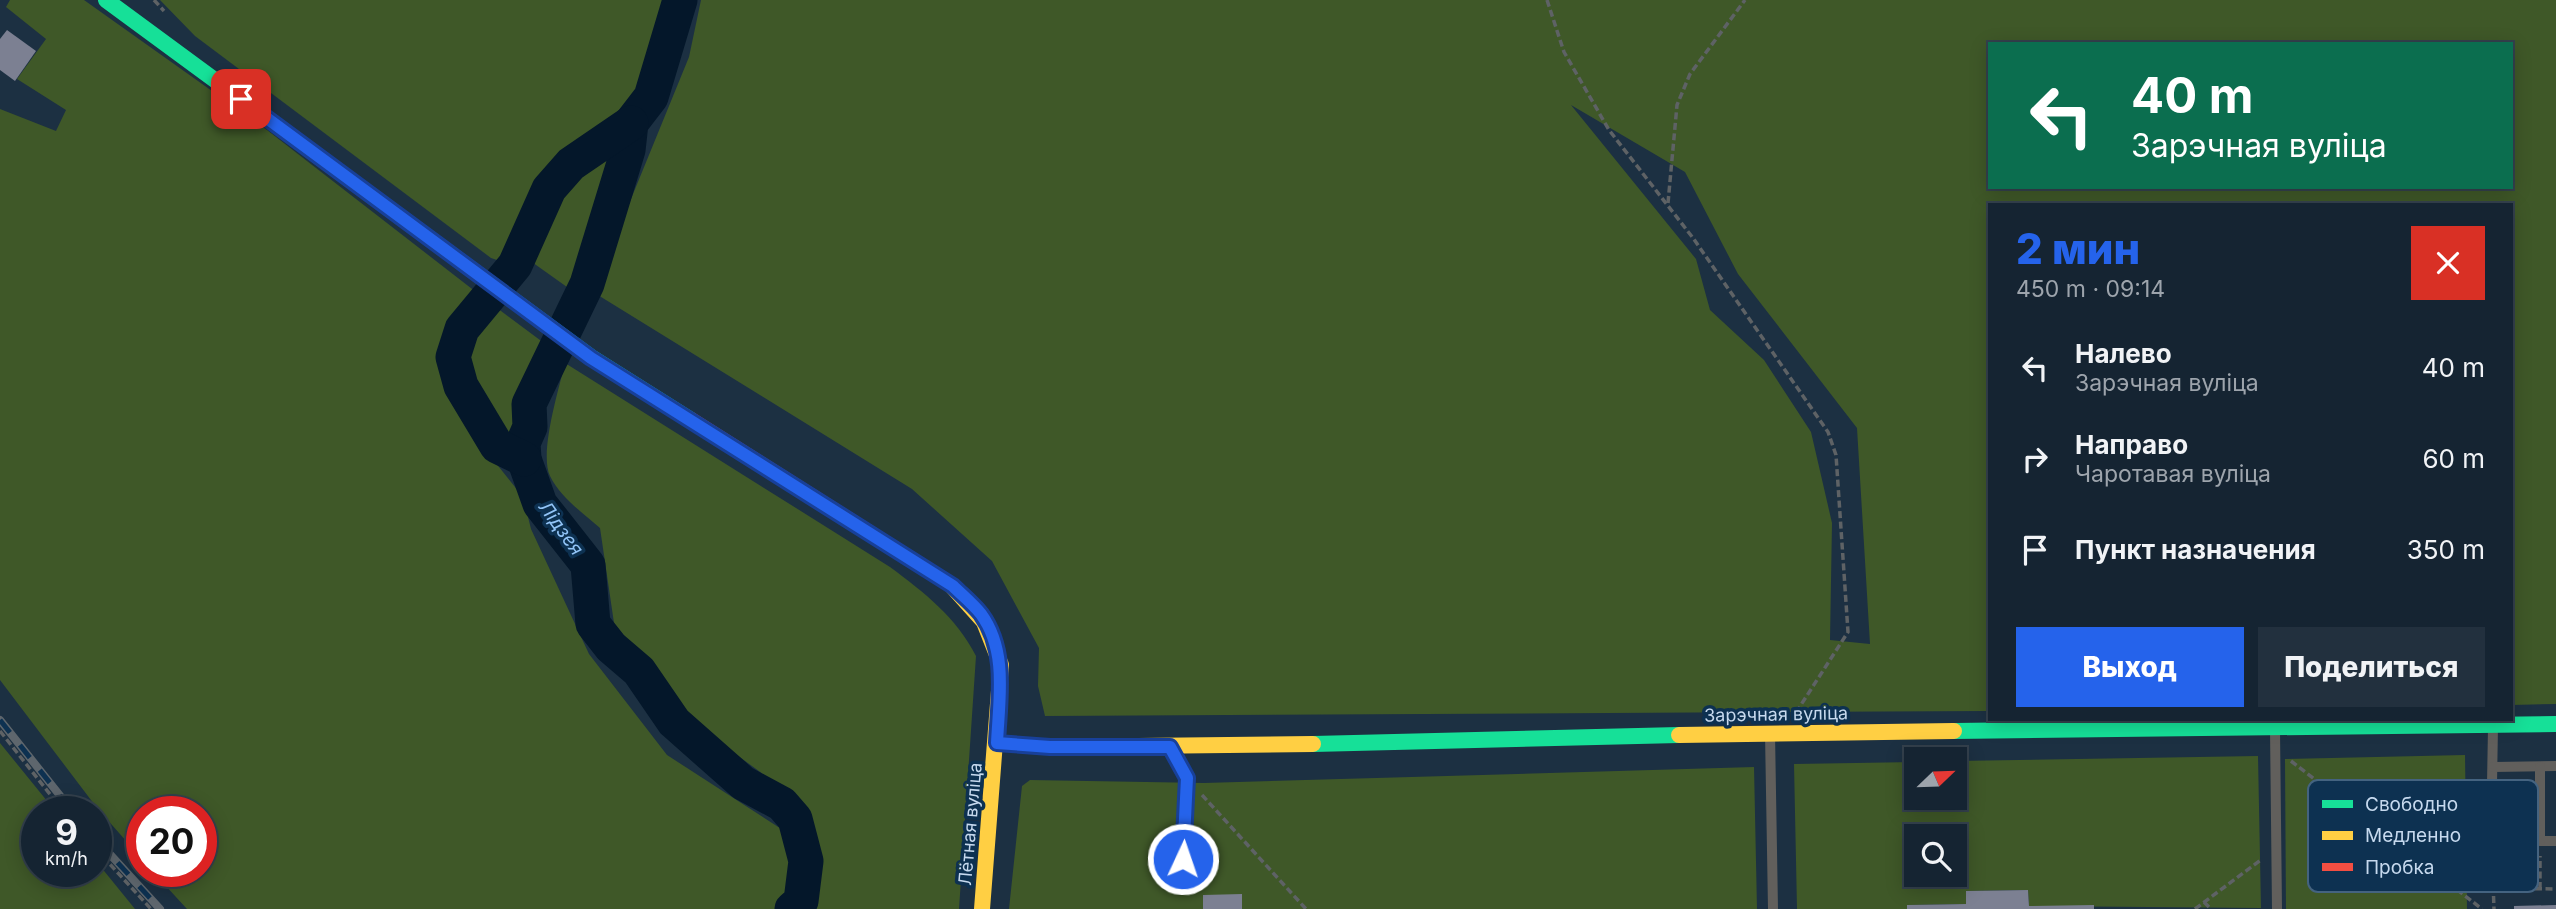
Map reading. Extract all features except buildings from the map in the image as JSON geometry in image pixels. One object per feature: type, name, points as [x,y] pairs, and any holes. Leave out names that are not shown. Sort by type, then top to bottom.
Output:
[{"type":"street","name":"Лётная вуліца","points":[[106,0],[591,358],[953,586],[981,614],[996,644],[1001,665],[982,909]]},
{"type":"street","name":"Зарэчная вуліца","points":[[997,743],[1050,747],[1170,747],[1776,733],[2556,724]]},
{"type":"lane","points":[[2493,725],[2493,780]]},
{"type":"lane","points":[[2275,726],[2277,909]]},
{"type":"lane","points":[[1773,909],[1776,733]]},
{"type":"lane","points":[[1170,747],[1187,778],[1183,884]]},
{"type":"lane","points":[[2493,767],[2556,766]]},
{"type":"lane","points":[[2540,767],[2540,841],[2556,841]]},
{"type":"path","points":[[1547,0],[1564,52],[1609,130],[1668,205],[1828,432],[1836,455],[1848,632],[1776,733]]},
{"type":"path","points":[[1668,205],[1677,105],[1690,74],[1745,0]]},
{"type":"path","points":[[0,731],[51,796]]},
{"type":"path","points":[[2275,749],[2315,780]]},
{"type":"path","points":[[1187,778],[1305,908]]},
{"type":"path","points":[[2540,841],[2540,889],[2556,889]]},
{"type":"path","points":[[2195,909],[2267,855]]},
{"type":"path","points":[[112,866],[151,909]]},
{"type":"path","points":[[2460,892],[2482,909]]},
{"type":"path","points":[[2204,902],[2211,909]]},
{"type":"green space","points":[[10,0],[84,0],[267,130],[476,292],[457,311],[441,367],[467,417],[495,462],[523,497],[531,529],[589,654],[667,755],[789,834],[795,874],[777,909],[187,909],[167,887],[217,887],[217,796],[126,796],[126,841],[112,825],[112,796],[88,796],[0,680],[0,109],[56,131],[66,110],[17,79],[46,39],[6,7]]},
{"type":"green space","points":[[160,0],[670,0],[656,60],[637,103],[609,132],[554,167],[539,181],[522,216],[506,263],[491,258],[195,36]]},
{"type":"green space","points":[[701,0],[2556,0],[2556,704],[2513,705],[2513,203],[1988,203],[1988,711],[1045,716],[1038,686],[1039,648],[992,561],[912,489],[593,292],[689,57]],"holes":[[[1571,105],[1685,172],[1738,274],[1857,428],[1870,644],[1830,640],[1832,523],[1811,432],[1764,360],[1710,310],[1696,259]]]},
{"type":"green space","points":[[622,150],[574,292],[529,260],[564,195],[599,157]]},
{"type":"green space","points":[[493,305],[548,346],[524,404],[525,425],[519,452],[501,440],[466,382],[459,356],[469,332]]},
{"type":"green space","points":[[565,363],[890,567],[927,596],[959,629],[976,656],[959,909],[807,909],[819,875],[812,824],[786,791],[696,725],[614,623],[600,528],[554,484],[547,466],[548,437]]},
{"type":"green space","points":[[0,743],[43,796],[21,796],[21,887],[112,887],[112,881],[135,909],[0,909]]},
{"type":"green space","points":[[2465,755],[2465,780],[2308,780],[2308,892],[2467,892],[2467,909],[2286,909],[2285,759]]},
{"type":"green space","points":[[2258,756],[2261,908],[2029,906],[2028,890],[1966,891],[1966,904],[1907,905],[1907,909],[1797,909],[1794,764],[1904,762],[1904,810],[1967,810],[1967,761]]},
{"type":"green space","points":[[1754,767],[1757,909],[1009,909],[1022,786],[1030,780],[1204,783]]},
{"type":"waterway","name":"Лідзея","points":[[680,0],[651,97],[631,123],[628,150],[587,284],[529,404],[530,427],[523,443],[524,459],[540,504],[588,565],[593,624],[611,647],[639,671],[674,722],[743,783],[782,804],[795,819],[806,861],[801,901],[792,909]]},
{"type":"waterway","points":[[524,459],[497,446],[461,386],[453,357],[462,329],[515,265],[549,189],[571,164],[631,123]]},
{"type":"railway","points":[[0,720],[60,796]]},
{"type":"railway","points":[[112,856],[160,909]]},
{"type":"traffic: fast","points":[[106,0],[591,357],[691,420]]},
{"type":"traffic: fast","points":[[1954,731],[2556,724]]},
{"type":"traffic: fast","points":[[1313,744],[1679,735]]},
{"type":"traffic: slow","points":[[950,584],[984,622],[1001,665],[982,909]]},
{"type":"traffic: slow","points":[[1679,735],[1954,731]]},
{"type":"traffic: slow","points":[[997,743],[1050,747],[1313,744]]},
{"type":"traffic: jam","points":[[691,420],[950,584]]},
{"type":"route","points":[[241,99],[591,358],[953,586],[981,614],[996,644],[1001,665],[997,743],[1050,747],[1170,747],[1187,778],[1183,859]]}]
